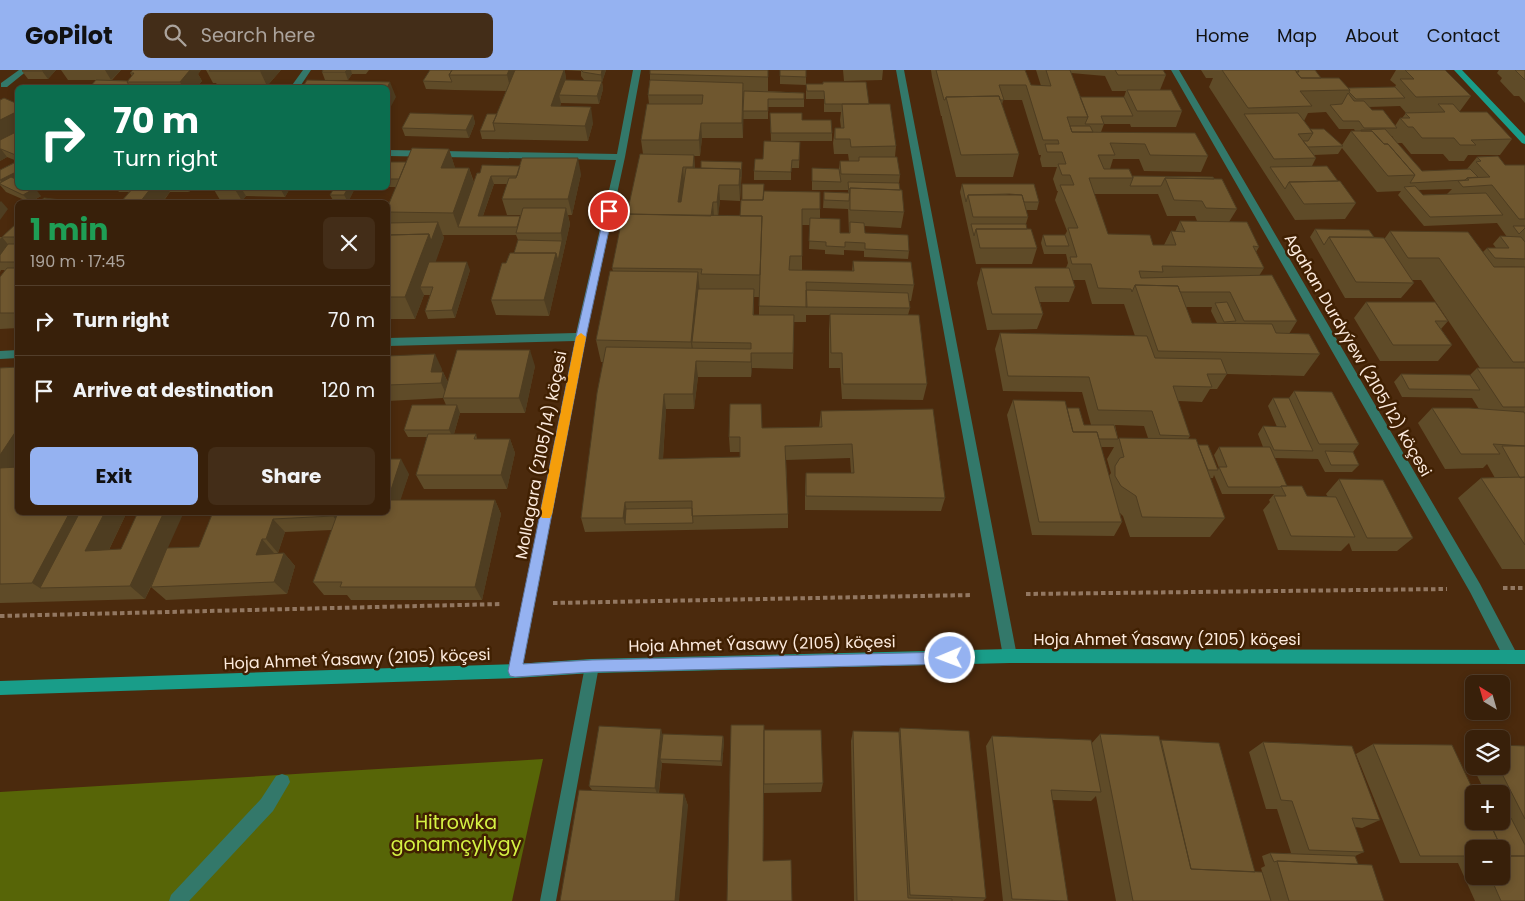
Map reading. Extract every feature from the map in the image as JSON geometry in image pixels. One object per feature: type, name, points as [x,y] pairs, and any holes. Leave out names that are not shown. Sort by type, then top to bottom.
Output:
[{"type":"street","points":[[2,84],[24,70]]},
{"type":"street","points":[[296,85],[307,70]]},
{"type":"street","name":"Mollagara (2105/14) köçesi","points":[[515,671],[581,337],[621,157],[637,70]]},
{"type":"street","points":[[900,70],[1010,656]]},
{"type":"street","name":"Agahan Durdyýew (2105/12) köçesi","points":[[1175,70],[1475,588],[1518,657]]},
{"type":"street","points":[[1458,70],[1525,141]]},
{"type":"street","points":[[2,84],[14,87]]},
{"type":"street","points":[[390,153],[621,157]]},
{"type":"street","points":[[390,342],[581,337]]},
{"type":"street","points":[[0,355],[15,354]]},
{"type":"street","name":"Hoja Ahmet Ýasawy (2105) köçesi","points":[[0,688],[515,671],[592,666],[1010,656],[1518,657]]},
{"type":"street","points":[[548,901],[592,666]]},
{"type":"street","points":[[177,901],[267,805],[282,782]]},
{"type":"path","points":[[0,616],[998,594],[1525,588]]},
{"type":"green space","name":"Hitrowka gonamçylygy","points":[[543,759],[512,901],[0,901],[0,792]]},
{"type":"building","points":[[23,70],[43,70],[22,71]]},
{"type":"building","points":[[133,70],[190,70],[180,82],[127,82],[134,73],[130,73]]},
{"type":"building","points":[[210,70],[261,70],[209,71]]},
{"type":"building","points":[[323,70],[347,70],[345,72],[322,72]]},
{"type":"building","points":[[430,70],[452,70],[449,75],[452,82],[423,81]]},
{"type":"building","points":[[452,70],[509,70],[507,75],[449,75]]},
{"type":"building","points":[[515,70],[564,70],[551,106],[591,107],[585,126],[493,123]]},
{"type":"building","points":[[581,70],[602,70],[601,75]]},
{"type":"building","points":[[650,70],[768,70],[768,77],[650,74]]},
{"type":"building","points":[[780,70],[806,70],[806,77],[780,76]]},
{"type":"building","points":[[936,70],[1025,70],[1031,85],[1051,86],[1046,70],[1070,70],[1088,117],[1067,117],[1072,132],[1195,133],[1208,156],[1150,155],[1145,144],[1110,143],[1115,155],[1098,155],[1104,169],[1129,169],[1133,178],[1089,178],[1108,234],[1150,235],[1153,245],[1176,245],[1171,231],[1185,232],[1180,221],[1247,222],[1259,247],[1253,246],[1264,268],[1162,266],[1163,272],[1139,271],[1141,278],[1272,275],[1297,321],[1244,321],[1230,292],[1180,292],[1178,286],[1135,285],[1132,292],[1131,289],[1098,288],[1091,264],[1072,264],[1070,257],[1077,257],[1068,228],[1078,228],[1060,185],[1074,185],[1070,175],[1062,175],[1058,164],[1066,164],[1062,152],[1047,152],[1045,144],[1059,144],[1058,140],[1043,140],[1026,85],[999,85],[1004,100],[1000,100],[999,96],[946,97],[944,100]]},
{"type":"building","points":[[1115,70],[1163,70],[1166,75],[1118,75]]},
{"type":"building","points":[[1222,70],[1295,70],[1301,78],[1339,78],[1350,90],[1300,91],[1312,106],[1248,108]]},
{"type":"building","points":[[1298,70],[1315,70],[1321,78],[1301,78],[1296,72],[1299,72]]},
{"type":"building","points":[[1405,70],[1445,70],[1471,96],[1416,97],[1400,79],[1414,79]]},
{"type":"building","points":[[1515,70],[1525,70],[1525,80]]},
{"type":"building","points":[[96,80],[128,81],[129,85],[92,85]]},
{"type":"building","points":[[307,80],[390,82],[388,85],[304,85]]},
{"type":"building","points":[[565,80],[602,81],[597,96],[559,95]]},
{"type":"building","points":[[650,80],[743,83],[742,123],[701,123],[699,140],[641,140],[647,104],[702,104],[703,95],[648,95]]},
{"type":"building","points":[[823,82],[866,82],[869,104],[825,104],[824,91],[807,91],[806,84],[823,84]]},
{"type":"building","points":[[1395,87],[1405,98],[1356,99],[1349,92],[1348,88]]},
{"type":"building","points":[[1127,90],[1171,90],[1182,111],[1137,111]]},
{"type":"building","points":[[744,91],[804,93],[804,99],[768,99],[768,111],[743,111]]},
{"type":"building","points":[[1348,93],[1354,101],[1364,101],[1372,110],[1383,110],[1397,128],[1364,128],[1359,121],[1343,121],[1330,105],[1342,104]]},
{"type":"building","points":[[999,96],[1019,154],[961,155],[946,97]]},
{"type":"building","points":[[1080,97],[1124,97],[1133,116],[1101,116],[1104,124],[1085,124],[1088,117]]},
{"type":"building","points":[[4,98],[15,103],[15,112],[0,120],[0,100]]},
{"type":"building","points":[[842,104],[890,104],[896,146],[851,147],[850,139],[835,139],[835,128],[844,128]]},
{"type":"building","points":[[1438,104],[1453,104],[1460,112],[1487,112],[1512,139],[1471,140],[1476,145],[1460,145],[1454,138],[1422,138],[1413,127],[1408,127],[1400,118],[1410,118],[1405,113],[1445,112]]},
{"type":"building","points":[[410,113],[473,115],[466,130],[402,128]]},
{"type":"building","points":[[770,113],[802,113],[802,120],[831,120],[832,133],[771,133]]},
{"type":"building","points":[[1298,113],[1313,133],[1298,134],[1316,158],[1274,159],[1244,114]]},
{"type":"building","points":[[487,114],[497,114],[493,123],[495,131],[480,131]]},
{"type":"building","points":[[1070,126],[1090,126],[1093,132],[1072,132]]},
{"type":"building","points":[[1310,129],[1324,129],[1343,146],[1308,147],[1303,141],[1308,141],[1313,133]]},
{"type":"building","points":[[1385,129],[1422,171],[1470,169],[1478,177],[1465,180],[1410,183],[1415,175],[1388,144],[1384,144],[1372,131],[1361,131]]},
{"type":"building","points":[[1351,131],[1372,131],[1384,144],[1388,144],[1415,175],[1388,176]]},
{"type":"building","points":[[15,132],[15,155],[0,149],[0,140]]},
{"type":"building","points":[[764,141],[800,142],[799,160],[792,160],[791,172],[754,171],[755,159],[763,159]]},
{"type":"building","points":[[412,148],[449,149],[441,168],[469,168],[453,213],[390,212],[390,201]]},
{"type":"building","points":[[640,154],[694,155],[693,167],[683,167],[678,202],[681,202],[686,168],[740,169],[739,185],[719,185],[717,202],[713,202],[711,216],[627,214]]},
{"type":"building","points":[[1498,156],[1505,165],[1525,165],[1525,219],[1519,219],[1492,185],[1463,187],[1458,181],[1469,180],[1467,178],[1490,177],[1476,162],[1481,161],[1477,157]]},
{"type":"building","points":[[859,157],[897,157],[900,175],[841,174],[840,161],[859,161]]},
{"type":"building","points":[[522,158],[578,158],[568,199],[502,199],[509,178],[516,178]]},
{"type":"building","points":[[701,161],[742,162],[741,177],[740,169],[701,168]]},
{"type":"building","points":[[15,162],[15,172],[0,180],[0,170]]},
{"type":"building","points":[[390,162],[406,162],[399,179],[390,179]]},
{"type":"building","points":[[482,165],[520,166],[517,176],[491,176],[478,216],[520,216],[517,227],[458,227],[477,173],[480,173]]},
{"type":"building","points":[[1327,166],[1338,181],[1289,182],[1285,189],[1270,167]]},
{"type":"building","points":[[812,168],[839,169],[841,182],[812,181]]},
{"type":"building","points":[[1133,176],[1213,177],[1214,179],[1165,178],[1161,186],[1130,186]]},
{"type":"building","points":[[11,177],[15,179],[15,190],[32,190],[23,195],[0,183]]},
{"type":"building","points":[[1165,178],[1222,179],[1237,209],[1206,208],[1202,201],[1174,200]]},
{"type":"building","points":[[1340,181],[1356,203],[1304,204],[1289,182]]},
{"type":"building","points":[[848,182],[899,183],[900,190],[850,188],[849,201],[824,200],[824,192],[849,193]]},
{"type":"building","points":[[742,184],[764,184],[763,200],[742,200]]},
{"type":"building","points":[[962,184],[1034,184],[1039,202],[1024,202],[1022,195],[1009,194],[968,195],[966,202]]},
{"type":"building","points":[[1415,186],[1423,195],[1486,193],[1503,215],[1430,217],[1404,187]]},
{"type":"building","points":[[850,188],[902,190],[904,212],[850,210]]},
{"type":"building","points":[[131,190],[149,190],[142,200],[123,200]]},
{"type":"building","points":[[333,190],[347,190],[344,195],[330,195]]},
{"type":"building","points":[[764,191],[820,192],[820,209],[802,209],[802,256],[790,256],[789,270],[854,271],[853,261],[911,262],[914,285],[806,282],[807,307],[759,306],[762,216],[740,216],[741,200],[763,200]]},
{"type":"building","points":[[968,195],[1022,195],[1028,217],[973,217]]},
{"type":"building","points":[[44,198],[62,200],[42,200]]},
{"type":"building","points":[[523,208],[566,208],[561,233],[516,233]]},
{"type":"building","points":[[623,214],[762,216],[760,275],[701,274],[702,269],[612,268]]},
{"type":"building","points":[[810,218],[840,219],[840,233],[850,233],[850,222],[864,223],[865,233],[908,235],[909,251],[865,249],[865,243],[845,242],[845,247],[826,246],[826,242],[809,241]]},
{"type":"building","points":[[438,222],[431,241],[429,234],[390,235],[390,223]]},
{"type":"building","points":[[971,224],[1026,224],[1027,229],[976,229],[974,236]]},
{"type":"building","points":[[15,225],[15,237],[2,237]]},
{"type":"building","points":[[1513,226],[1525,226],[1525,228],[1519,234]]},
{"type":"building","points":[[976,229],[1031,229],[1037,248],[980,248]]},
{"type":"building","points":[[1315,229],[1369,230],[1374,237],[1329,237],[1324,245]]},
{"type":"building","points":[[1390,231],[1468,232],[1494,267],[1525,267],[1525,362],[1513,362],[1439,258],[1408,258]]},
{"type":"building","points":[[429,234],[405,297],[390,297],[390,235]]},
{"type":"building","points":[[1043,235],[1065,235],[1069,246],[1046,246]]},
{"type":"building","points":[[1500,236],[1521,237],[1525,242],[1525,259],[1495,258],[1487,248],[1509,248]]},
{"type":"building","points":[[1329,237],[1384,238],[1414,283],[1356,282]]},
{"type":"building","points":[[518,240],[562,241],[558,261],[556,253],[514,253]]},
{"type":"building","points":[[8,244],[15,244],[15,262],[0,262],[0,255]]},
{"type":"building","points":[[510,253],[556,253],[544,300],[491,300],[502,263],[506,263]]},
{"type":"building","points":[[429,262],[467,262],[452,310],[425,311],[433,287],[420,287]]},
{"type":"building","points":[[7,268],[15,268],[15,313],[0,313],[0,277]]},
{"type":"building","points":[[981,268],[1069,268],[1075,287],[1035,287],[1043,314],[992,314]]},
{"type":"building","points":[[610,271],[698,272],[691,342],[596,340]]},
{"type":"building","points":[[1135,285],[1178,286],[1192,323],[1272,324],[1276,333],[1309,334],[1320,354],[1158,351]]},
{"type":"building","points":[[698,289],[754,289],[753,315],[794,315],[793,353],[751,353],[751,362],[696,361],[693,394],[664,394],[659,459],[740,457],[740,437],[729,437],[730,404],[761,404],[762,428],[822,427],[821,411],[933,409],[945,498],[806,496],[806,473],[854,473],[852,444],[785,446],[788,514],[692,516],[692,501],[625,502],[623,518],[581,518],[597,393],[606,347],[751,349],[751,343],[692,342]]},
{"type":"building","points":[[806,290],[908,293],[910,308],[806,307]]},
{"type":"building","points":[[1227,302],[1236,321],[1224,322],[1215,303]]},
{"type":"building","points":[[1366,302],[1435,302],[1448,321],[1435,321],[1452,345],[1393,345]]},
{"type":"building","points":[[830,314],[919,315],[927,384],[843,384],[842,353],[831,353]]},
{"type":"building","points":[[1000,333],[1147,336],[1155,358],[1221,359],[1227,374],[1207,374],[1212,387],[1173,386],[1190,436],[1160,435],[1152,411],[1098,410],[1089,377],[1008,376]]},
{"type":"building","points":[[457,350],[530,350],[519,398],[443,398]]},
{"type":"building","points":[[435,354],[431,372],[443,372],[441,383],[390,385],[390,356]]},
{"type":"building","points":[[15,367],[15,432],[0,455],[0,368]]},
{"type":"building","points":[[1477,368],[1525,368],[1525,407],[1503,407]]},
{"type":"building","points":[[1401,374],[1470,375],[1480,390],[1409,389]]},
{"type":"building","points":[[1294,391],[1332,392],[1359,444],[1319,444]]},
{"type":"building","points":[[1273,398],[1289,398],[1313,451],[1274,450],[1263,426],[1286,427]]},
{"type":"building","points":[[1013,400],[1065,401],[1073,432],[1097,432],[1122,522],[1039,522]]},
{"type":"building","points":[[412,405],[457,405],[449,430],[404,430]]},
{"type":"building","points":[[1067,408],[1079,408],[1084,425],[1114,425],[1118,439],[1099,439],[1097,432],[1073,432]]},
{"type":"building","points":[[1432,408],[1469,408],[1524,412],[1525,446],[1493,444],[1500,454],[1461,454]]},
{"type":"building","points":[[428,434],[476,434],[474,439],[510,439],[501,475],[416,475]]},
{"type":"building","points":[[1119,438],[1196,439],[1225,518],[1142,517],[1136,496],[1121,486],[1115,476],[1115,466],[1120,458],[1124,457]]},
{"type":"building","points":[[1198,445],[1208,445],[1218,470],[1208,470]]},
{"type":"building","points":[[1502,446],[1525,446],[1525,477],[1520,478]]},
{"type":"building","points":[[1219,447],[1270,447],[1287,486],[1228,487],[1219,467],[1227,467]]},
{"type":"building","points":[[1325,451],[1353,452],[1359,465],[1331,465]]},
{"type":"building","points":[[390,459],[401,459],[390,493]]},
{"type":"building","points":[[15,467],[15,515],[68,515],[32,583],[0,584],[0,468]]},
{"type":"building","points":[[1525,477],[1525,545],[1481,478]]},
{"type":"building","points":[[1339,479],[1383,480],[1413,538],[1367,538]]},
{"type":"building","points":[[1281,486],[1302,486],[1307,496],[1336,497],[1355,537],[1291,536],[1274,496],[1286,496]]},
{"type":"building","points":[[390,500],[495,500],[475,587],[340,587],[342,582],[313,582],[337,515],[390,515]]},
{"type":"building","points":[[692,508],[693,523],[625,524],[626,509]]},
{"type":"building","points":[[78,515],[103,515],[85,551],[121,549],[137,515],[163,515],[130,586],[40,588]]},
{"type":"building","points":[[212,515],[333,515],[273,519],[266,539],[262,539],[256,555],[284,553],[274,582],[151,587],[167,548],[199,547]]},
{"type":"building","points":[[731,725],[764,725],[763,861],[791,860],[792,901],[727,901]]},
{"type":"building","points":[[599,726],[661,729],[655,788],[589,786]]},
{"type":"building","points":[[900,728],[969,731],[986,898],[910,895]]},
{"type":"building","points":[[764,730],[821,730],[823,783],[764,784]]},
{"type":"building","points":[[853,731],[899,732],[908,898],[952,899],[952,901],[857,901]]},
{"type":"building","points":[[663,734],[723,736],[721,761],[660,759]]},
{"type":"building","points":[[1100,734],[1159,736],[1191,869],[1262,872],[1271,901],[1133,901]]},
{"type":"building","points":[[992,736],[1091,740],[1101,792],[1051,790],[1068,901],[1012,899]]},
{"type":"building","points":[[1161,740],[1219,743],[1255,872],[1191,869]]},
{"type":"building","points":[[1263,742],[1352,746],[1380,820],[1352,818],[1364,852],[1309,850],[1292,801],[1281,800]]},
{"type":"building","points":[[1373,744],[1452,745],[1471,785],[1465,785],[1465,830],[1493,830],[1498,840],[1465,840],[1465,856],[1420,856]]},
{"type":"building","points":[[1510,745],[1525,746],[1525,819],[1510,790],[1510,785],[1508,785],[1503,775],[1510,775]]},
{"type":"building","points":[[579,790],[684,794],[675,901],[560,901]]},
{"type":"building","points":[[1511,818],[1525,845],[1525,856],[1510,856],[1510,840],[1498,840],[1493,830],[1510,830]]},
{"type":"building","points":[[1270,853],[1355,856],[1358,864],[1274,862]]},
{"type":"building","points":[[1510,856],[1525,856],[1525,901],[1501,901],[1494,885],[1510,885]]},
{"type":"building","points":[[1277,861],[1372,865],[1384,901],[1289,901]]},
{"type":"slow traffic","points":[[546,514],[581,337]]},
{"type":"route","points":[[609,211],[581,337],[515,671],[592,666],[950,658]]}]
